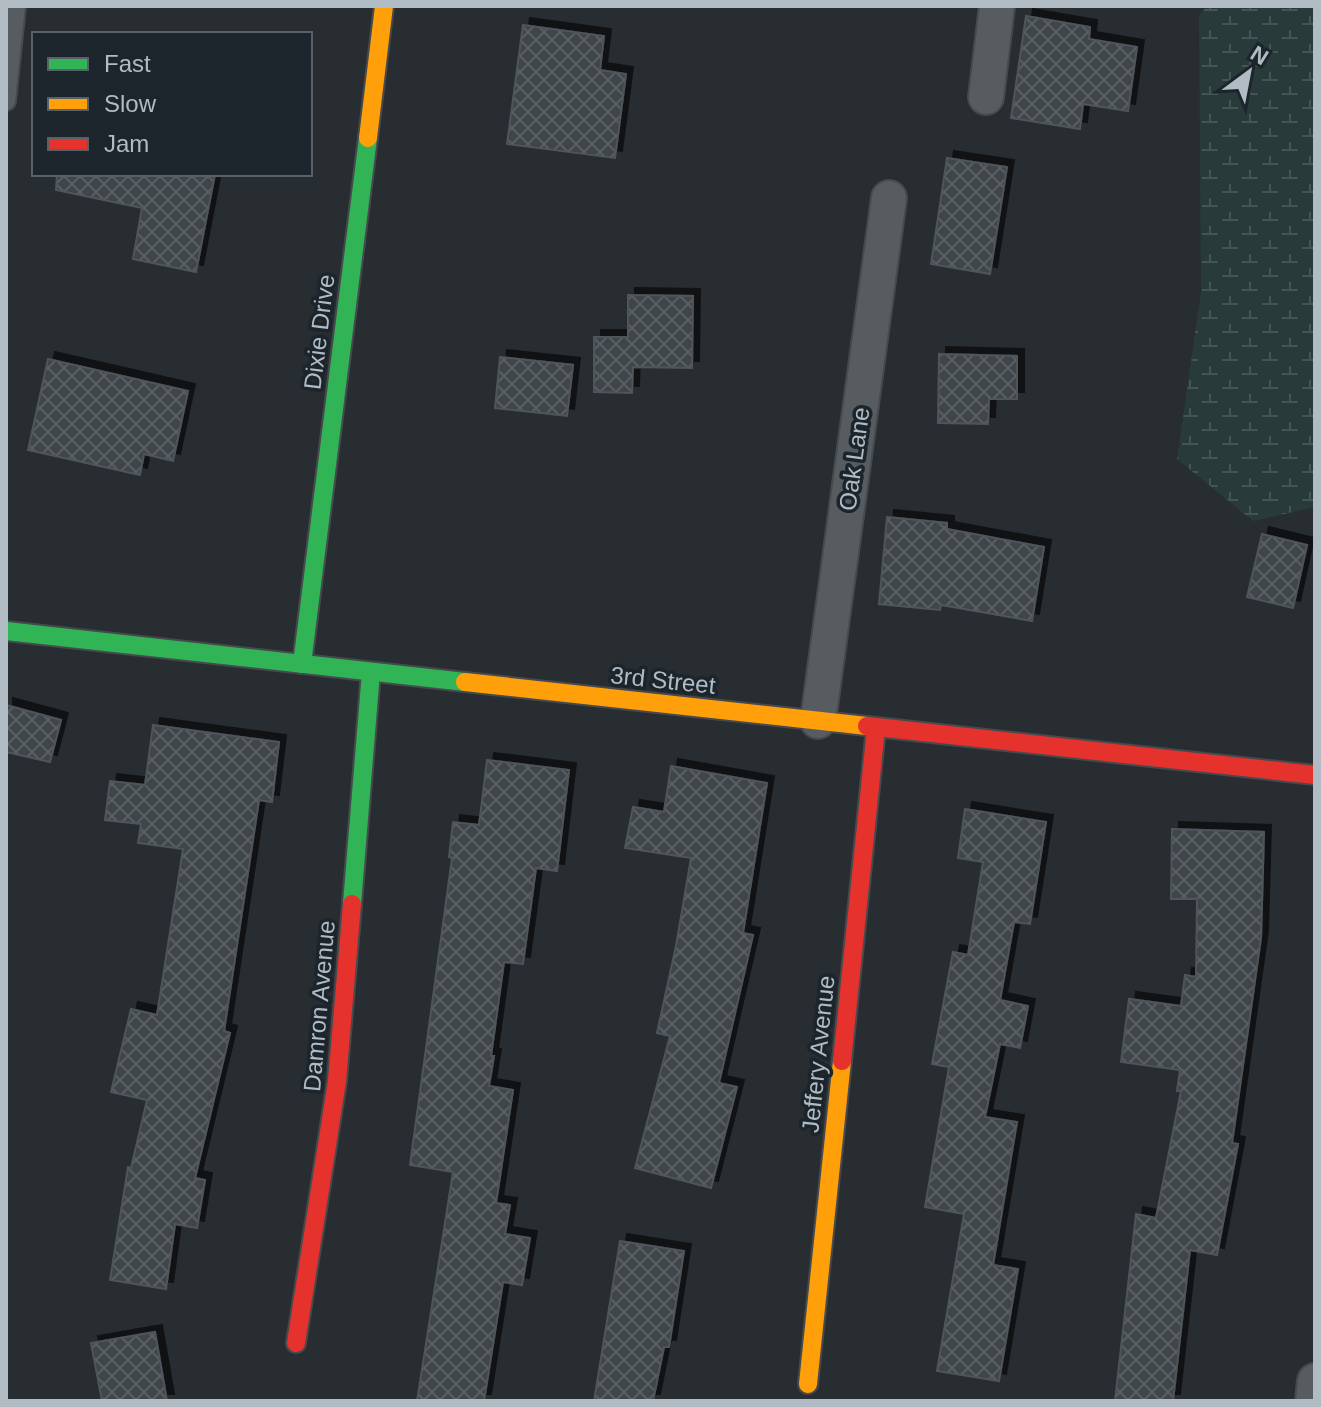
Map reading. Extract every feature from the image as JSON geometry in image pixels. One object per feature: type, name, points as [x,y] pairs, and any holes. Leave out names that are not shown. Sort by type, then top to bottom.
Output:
[{"type":"street","name":"Dixie Drive","points":[[302,664],[384,6]]},
{"type":"street","points":[[986,97],[997,6]]},
{"type":"street","name":"Oak Lane","points":[[818,721],[889,198]]},
{"type":"street","name":"3rd Street","points":[[6,631],[1315,775]]},
{"type":"street","name":"Damron Avenue","points":[[296,1343],[337,1081],[371,672]]},
{"type":"street","name":"Jeffery Avenue","points":[[808,1384],[876,728]]},
{"type":"street","points":[[1313,1401],[1315,1381]]},
{"type":"lane","points":[[6,101],[16,6]]},
{"type":"green space","points":[[1207,6],[1315,6],[1315,507],[1253,521],[1177,459],[1201,292],[1199,16]]},
{"type":"building","points":[[1026,16],[1090,27],[1089,39],[1137,47],[1128,111],[1083,104],[1080,129],[1011,118]]},
{"type":"building","points":[[523,25],[604,36],[600,70],[626,74],[615,158],[507,144]]},
{"type":"building","points":[[947,158],[1007,167],[990,274],[931,264]]},
{"type":"building","points":[[57,176],[215,176],[196,272],[133,259],[142,208],[56,190]]},
{"type":"building","points":[[628,295],[693,296],[692,368],[633,367],[632,393],[594,392],[594,337],[628,337]]},
{"type":"building","points":[[939,354],[1017,356],[1017,399],[989,399],[988,424],[938,423]]},
{"type":"building","points":[[500,357],[573,365],[567,416],[495,408]]},
{"type":"building","points":[[48,359],[188,391],[173,461],[144,454],[140,475],[28,450]]},
{"type":"building","points":[[887,517],[947,523],[947,529],[1044,547],[1032,621],[941,605],[940,610],[879,604]]},
{"type":"building","points":[[1262,534],[1307,545],[1293,608],[1247,597]]},
{"type":"building","points":[[6,705],[61,720],[50,762],[6,752]]},
{"type":"building","points":[[153,725],[279,742],[272,802],[259,800],[224,1031],[230,1033],[195,1178],[205,1180],[197,1228],[175,1224],[166,1289],[110,1280],[128,1167],[131,1168],[147,1100],[111,1092],[131,1009],[157,1015],[183,849],[138,843],[141,824],[105,820],[110,781],[145,785]]},
{"type":"building","points":[[487,760],[569,770],[557,871],[536,868],[523,964],[504,962],[491,1056],[494,1056],[489,1086],[513,1090],[496,1203],[510,1205],[505,1234],[530,1238],[522,1285],[503,1282],[484,1401],[417,1401],[453,1172],[410,1165],[452,858],[449,857],[453,822],[479,825]]},
{"type":"building","points":[[671,766],[767,783],[743,933],[753,935],[719,1083],[737,1087],[711,1188],[635,1168],[670,1036],[657,1033],[691,858],[625,848],[633,807],[664,812]]},
{"type":"building","points":[[965,809],[1046,822],[1030,924],[1014,922],[1000,1000],[1028,1006],[1020,1048],[1000,1044],[985,1117],[1017,1122],[993,1265],[1018,1269],[999,1381],[937,1371],[964,1214],[925,1207],[949,1067],[932,1064],[953,952],[968,955],[983,862],[958,858]]},
{"type":"building","points":[[1172,829],[1264,832],[1261,938],[1232,1143],[1238,1144],[1217,1255],[1190,1250],[1173,1401],[1115,1401],[1136,1214],[1156,1218],[1181,1091],[1177,1091],[1180,1070],[1121,1062],[1129,999],[1181,1006],[1185,975],[1196,977],[1197,899],[1171,899]]},
{"type":"building","points":[[620,1241],[684,1251],[669,1347],[664,1347],[653,1401],[594,1401]]},
{"type":"building","points":[[155,1332],[167,1401],[102,1401],[91,1343]]},
{"type":"traffic: fast","points":[[302,664],[368,138]]},
{"type":"traffic: fast","points":[[6,631],[465,682]]},
{"type":"traffic: fast","points":[[352,904],[371,672]]},
{"type":"traffic: slow","points":[[368,138],[384,6]]},
{"type":"traffic: slow","points":[[465,682],[867,726]]},
{"type":"traffic: slow","points":[[808,1384],[842,1061]]},
{"type":"traffic: jam","points":[[867,726],[1315,775]]},
{"type":"traffic: jam","points":[[842,1061],[876,728]]},
{"type":"traffic: jam","points":[[296,1343],[337,1081],[352,904]]}]
